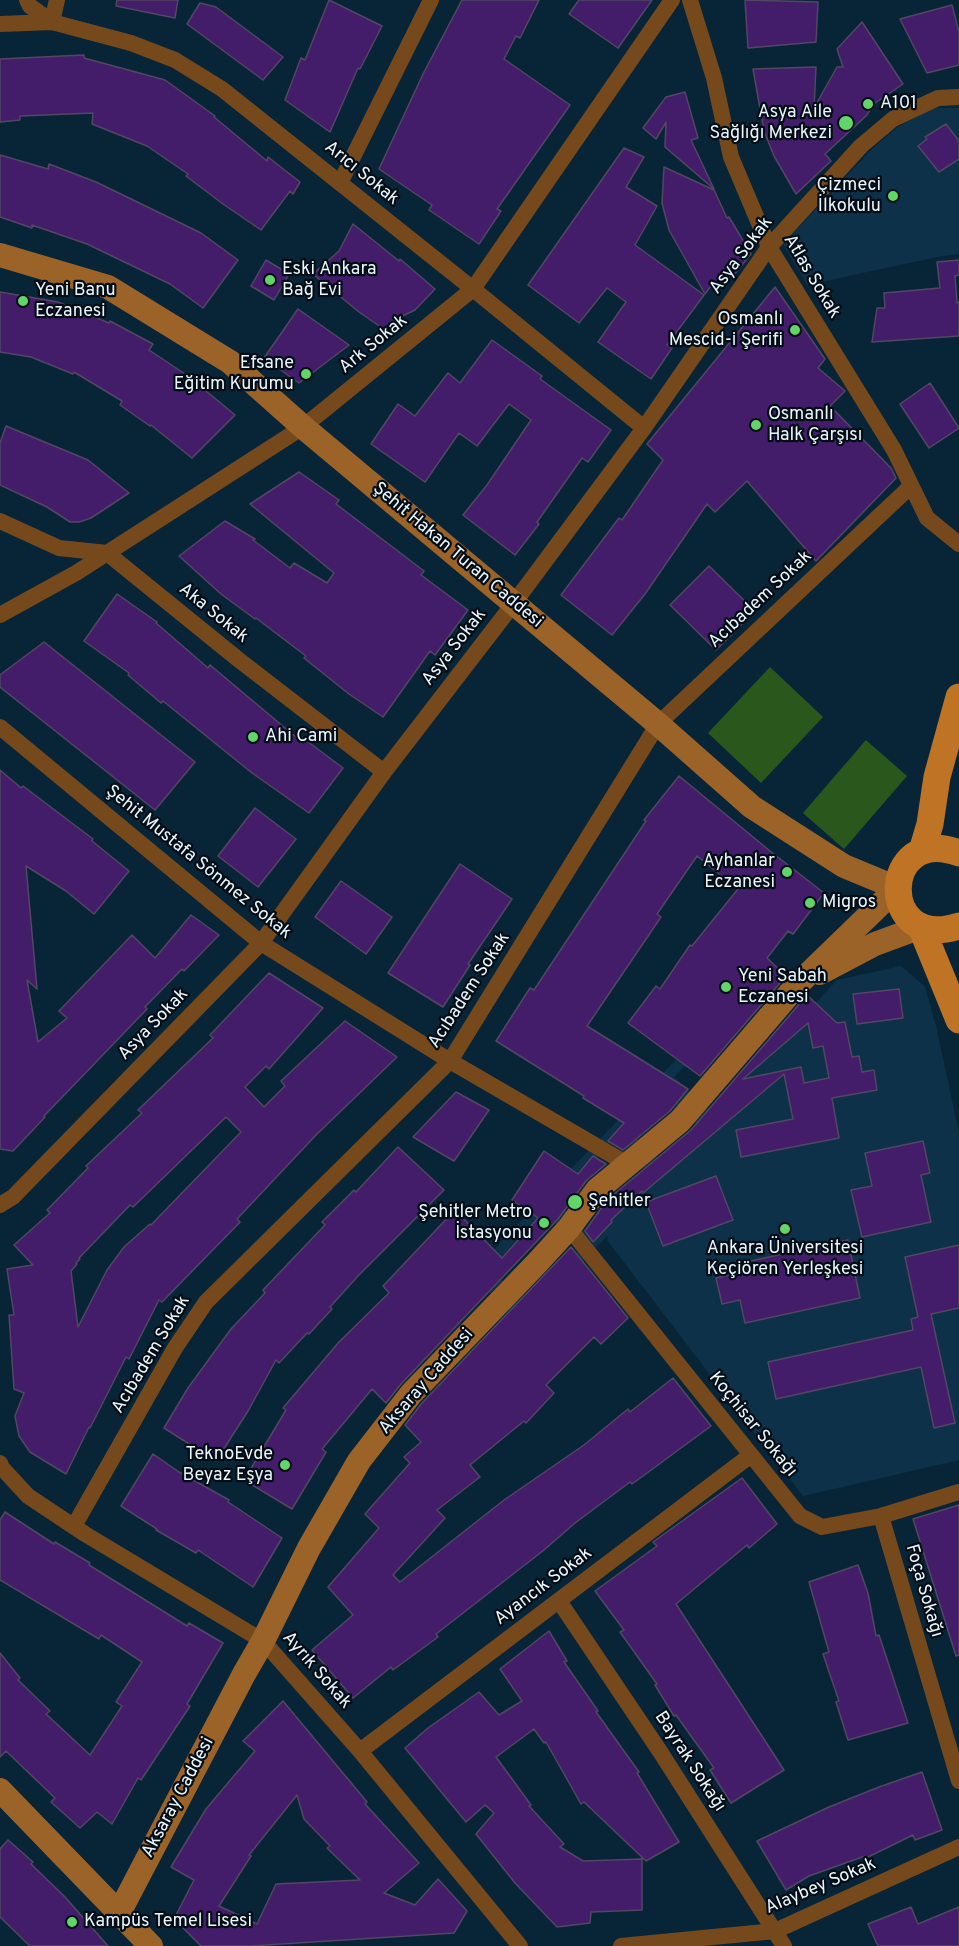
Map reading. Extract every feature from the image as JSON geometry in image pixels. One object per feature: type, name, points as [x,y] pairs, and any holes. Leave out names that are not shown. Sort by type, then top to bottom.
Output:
[{"type":"main road","points":[[922,851],[930,824],[937,777],[959,697]]},
{"type":"main road","points":[[959,853],[947,848],[922,851],[904,866],[897,888],[898,900],[903,911],[921,927],[934,931],[959,926]]},
{"type":"main road","points":[[921,927],[959,1020]]},
{"type":"street","name":"Arıcı Sokak","points":[[27,0],[30,6],[52,22],[131,43],[176,60],[222,89],[644,428]]},
{"type":"street","points":[[0,24],[52,22],[57,0]]},
{"type":"street","points":[[340,183],[431,0]]},
{"type":"street","name":"Ark Sokak","points":[[0,615],[76,573],[303,427],[474,290],[672,0]]},
{"type":"street","name":"Atlas Sokak","points":[[690,0],[714,78],[731,157],[769,247],[894,450],[927,518],[959,544]]},
{"type":"street","name":"Asya Sokak","points":[[0,1205],[21,1188],[261,943],[384,772],[514,603],[644,428],[769,247],[861,146],[893,119],[938,98],[959,97]]},
{"type":"street","name":"Şehit Hakan Turan Caddesi","points":[[0,255],[108,286],[230,362],[303,427],[658,724],[752,807],[844,866],[897,888]]},
{"type":"street","name":"Acıbadem Sokak","points":[[74,1526],[176,1348],[206,1302],[450,1061],[658,724],[911,486]]},
{"type":"street","points":[[0,521],[59,548],[107,553]]},
{"type":"street","name":"Aka Sokak","points":[[107,553],[239,660],[384,772]]},
{"type":"street","name":"Şehit Mustafa Sönmez Sokak","points":[[0,727],[261,943],[450,1061],[628,1165]]},
{"type":"street","name":"Aksaray Caddesi","points":[[119,1913],[263,1641],[309,1548],[359,1461],[411,1394],[569,1228],[597,1190],[680,1121],[797,985],[897,888]]},
{"type":"street","points":[[797,985],[875,944],[921,927]]},
{"type":"street","name":"Koçhisar Sokağı","points":[[569,1228],[800,1516],[822,1527],[881,1516],[959,1492]]},
{"type":"street","name":"Ayancık Sokak","points":[[360,1750],[751,1455]]},
{"type":"street","name":"Ayrık Sokak","points":[[0,1463],[28,1497],[263,1641],[360,1750],[520,1946]]},
{"type":"street","name":"Foça Sokağı","points":[[881,1516],[959,1781]]},
{"type":"street","name":"Bayrak Sokağı","points":[[559,1601],[655,1743],[784,1946]]},
{"type":"street","points":[[0,1790],[151,1946]]},
{"type":"street","name":"Alaybey Sokak","points":[[621,1946],[775,1931],[959,1847]]},
{"type":"shaded area","name":"Çizmeci İlkokulu","points":[[929,108],[959,108],[959,254],[807,285],[783,244],[873,148],[895,129]]},
{"type":"shaded area","name":"Ankara Üniversitesi Keçiören Yerleşkesi","points":[[901,966],[925,987],[936,1026],[959,1133],[959,1460],[803,1496],[607,1240],[608,1235],[510,1337],[515,1317],[478,1282],[458,1287],[688,1047],[696,1054],[674,1077],[711,1111],[735,1090],[837,980]],"holes":[[[661,1090],[698,1126],[663,1163],[626,1128]],[[613,1142],[621,1151],[614,1161],[636,1162],[650,1177],[593,1236],[556,1201]],[[543,1213],[581,1248],[528,1304],[522,1297],[530,1286],[508,1286],[490,1269]]]},
{"type":"green space","points":[[770,667],[823,717],[761,783],[708,733]]},
{"type":"green space","points":[[866,740],[907,776],[844,849],[803,813]]},
{"type":"building","points":[[117,0],[178,0],[175,18],[116,6]]},
{"type":"building","points":[[329,0],[382,26],[360,69],[358,68],[330,132],[285,100],[301,58],[305,60]]},
{"type":"building","points":[[462,0],[539,0],[520,38],[516,36],[504,59],[570,105],[497,209],[501,211],[479,244],[429,210],[432,205],[379,169],[423,74]]},
{"type":"building","points":[[579,0],[652,0],[618,48],[569,14]]},
{"type":"building","points":[[745,0],[818,2],[816,42],[748,48]]},
{"type":"building","points":[[200,3],[216,7],[283,57],[263,80],[187,24]]},
{"type":"building","points":[[952,5],[959,32],[959,65],[927,73],[900,19]]},
{"type":"building","points":[[862,22],[903,84],[875,103],[866,116],[825,154],[831,161],[796,194],[774,156],[764,131],[753,69],[816,67],[814,108],[837,67],[843,67],[837,49]]},
{"type":"building","points":[[84,55],[84,58],[165,80],[215,116],[267,161],[268,157],[300,182],[293,194],[290,191],[261,230],[147,146],[92,124],[93,113],[20,116],[20,120],[0,122],[0,59]]},
{"type":"building","points":[[685,92],[698,138],[691,140],[714,189],[665,147],[666,122],[656,139],[643,128],[666,97]]},
{"type":"building","points":[[946,124],[959,141],[959,159],[939,172],[918,146],[927,139],[925,137]]},
{"type":"building","points":[[624,148],[644,157],[626,187],[657,206],[635,245],[704,295],[667,345],[672,348],[651,379],[598,342],[626,302],[607,288],[579,323],[528,285]]},
{"type":"building","points":[[0,155],[48,169],[49,164],[96,182],[201,233],[238,260],[203,308],[170,284],[87,244],[32,225],[32,228],[0,217]]},
{"type":"building","points":[[664,167],[714,190],[727,218],[729,217],[751,254],[734,275],[718,284],[714,282],[705,294],[669,230],[662,203]]},
{"type":"building","points":[[353,224],[435,289],[415,310],[394,320],[385,330],[313,274],[339,251]]},
{"type":"building","name":"Eski Ankara Bağ Evi","points":[[266,260],[289,274],[274,300],[251,286]]},
{"type":"building","points":[[959,260],[959,275],[955,276],[957,303],[959,302],[959,336],[872,342],[877,308],[885,308],[884,293],[940,288],[937,262]]},
{"type":"building","name":"Osmanlı Halk Çarşısı","points":[[775,287],[825,359],[818,368],[845,391],[830,406],[891,468],[896,478],[816,561],[747,481],[715,512],[707,504],[645,594],[612,635],[561,595],[619,518],[622,520],[663,460],[647,444]]},
{"type":"building","points":[[0,292],[58,302],[109,323],[110,321],[153,344],[149,350],[188,376],[235,415],[192,458],[151,425],[120,405],[122,401],[74,372],[73,374],[31,357],[0,352]]},
{"type":"building","points":[[298,309],[349,345],[299,383],[264,358]]},
{"type":"building","points":[[492,340],[542,376],[540,379],[611,430],[588,462],[582,458],[537,522],[539,524],[515,555],[463,515],[487,485],[531,420],[509,404],[477,446],[459,433],[425,482],[371,444],[398,404],[415,416],[448,373],[460,383]]},
{"type":"building","points":[[930,383],[959,428],[929,448],[900,404]]},
{"type":"building","points":[[6,426],[88,460],[129,493],[91,518],[70,522],[47,507],[0,485],[0,443]]},
{"type":"building","points":[[299,472],[339,500],[336,504],[424,571],[421,575],[468,610],[435,655],[430,651],[383,717],[349,694],[304,658],[306,656],[221,594],[179,556],[225,521],[255,539],[253,540],[290,568],[294,563],[327,583],[334,573],[250,504]]},
{"type":"building","points":[[709,566],[755,611],[716,650],[670,605]]},
{"type":"building","points":[[117,594],[157,622],[208,668],[210,665],[297,738],[299,735],[343,768],[309,813],[252,773],[163,701],[161,703],[128,675],[129,673],[84,641]]},
{"type":"building","points":[[44,642],[195,762],[155,810],[0,687],[0,675]]},
{"type":"building","points":[[0,770],[21,788],[23,786],[93,839],[92,841],[129,871],[94,914],[66,891],[26,866],[37,989],[27,980],[38,1042],[67,1018],[59,1011],[132,935],[155,958],[191,915],[219,935],[145,1007],[147,1009],[13,1151],[0,1149]]},
{"type":"building","points":[[679,776],[824,893],[793,934],[788,931],[767,958],[786,976],[700,1076],[628,1023],[656,986],[660,989],[690,945],[692,946],[738,889],[697,856],[657,914],[661,917],[587,1026],[688,1089],[670,1111],[623,1150],[608,1141],[624,1123],[496,1041],[530,988],[534,990],[646,821],[644,820]]},
{"type":"building","points":[[255,808],[296,839],[258,887],[218,856]]},
{"type":"building","points":[[460,864],[512,899],[468,964],[470,965],[443,1007],[388,973]]},
{"type":"building","points":[[341,881],[392,917],[366,954],[315,917]]},
{"type":"building","points":[[269,973],[323,1008],[269,1069],[266,1066],[245,1087],[264,1107],[285,1086],[281,1081],[345,1021],[397,1057],[316,1135],[237,1219],[240,1222],[162,1302],[159,1300],[129,1359],[126,1357],[66,1474],[30,1452],[19,1436],[15,1416],[24,1393],[14,1389],[9,1315],[14,1315],[7,1269],[33,1265],[14,1245],[50,1213],[47,1210],[88,1168],[86,1166],[142,1113],[138,1110],[213,1038],[210,1035]],"holes":[[[226,1117],[241,1132],[151,1225],[124,1247],[107,1270],[78,1327],[71,1271],[79,1258],[130,1205],[133,1207]]]},
{"type":"building","points":[[899,989],[903,1018],[857,1024],[853,994]]},
{"type":"building","points":[[807,995],[837,1023],[845,1022],[852,1057],[859,1056],[862,1072],[874,1070],[877,1090],[832,1098],[839,1138],[741,1157],[736,1130],[793,1119],[784,1074],[643,1193],[642,1191],[611,1220],[612,1222],[593,1242],[585,1231],[607,1200],[691,1130]],"holes":[[[808,1023],[813,1048],[823,1046],[829,1078],[804,1083],[801,1067],[743,1079]]]},
{"type":"building","points":[[456,1092],[489,1110],[454,1161],[413,1137]]},
{"type":"building","points":[[923,1141],[930,1173],[921,1175],[931,1222],[862,1237],[851,1190],[872,1186],[865,1153]]},
{"type":"building","points":[[398,1147],[444,1190],[358,1276],[309,1334],[307,1333],[279,1363],[276,1360],[248,1411],[216,1461],[164,1428],[188,1388],[231,1329],[265,1293],[263,1290],[325,1225],[322,1222],[354,1190],[356,1192]]},
{"type":"building","points":[[544,1151],[578,1174],[593,1156],[606,1164],[586,1181],[558,1219],[401,1384],[386,1403],[372,1389],[322,1449],[326,1452],[292,1509],[244,1480],[286,1410],[283,1408],[339,1342],[389,1293],[383,1286],[455,1210],[502,1258],[538,1218],[512,1200]]},
{"type":"building","points":[[716,1176],[733,1220],[663,1246],[646,1202]]},
{"type":"building","points":[[848,1240],[860,1298],[745,1323],[740,1300],[722,1304],[716,1278],[734,1274],[732,1265]]},
{"type":"building","points":[[959,1245],[959,1308],[931,1314],[955,1423],[934,1428],[921,1367],[776,1399],[768,1362],[913,1330],[911,1319],[918,1317],[905,1257]]},
{"type":"building","points":[[571,1247],[628,1318],[601,1344],[594,1337],[546,1385],[554,1393],[526,1423],[524,1421],[470,1465],[480,1477],[437,1510],[445,1518],[393,1575],[400,1582],[504,1500],[584,1445],[628,1409],[630,1412],[673,1378],[711,1426],[575,1523],[436,1634],[438,1637],[393,1670],[391,1667],[353,1698],[312,1650],[353,1615],[328,1587],[379,1528],[365,1514],[410,1463],[404,1457],[421,1442],[405,1425],[422,1403]]},
{"type":"building","points":[[153,1454],[179,1472],[229,1500],[228,1502],[282,1538],[253,1587],[198,1550],[196,1553],[121,1506]]},
{"type":"building","points":[[742,1478],[777,1524],[749,1548],[747,1545],[676,1604],[784,1770],[731,1803],[710,1770],[714,1768],[676,1715],[674,1716],[655,1685],[657,1684],[620,1632],[624,1630],[595,1591],[657,1546],[653,1542]]},
{"type":"building","points":[[959,1505],[959,1655],[956,1656],[913,1519]]},
{"type":"building","points":[[5,1512],[54,1544],[55,1542],[90,1563],[89,1565],[187,1626],[189,1623],[223,1643],[187,1704],[190,1706],[141,1780],[138,1778],[112,1824],[97,1812],[80,1828],[51,1802],[55,1798],[6,1751],[0,1757],[0,1653],[20,1678],[18,1680],[50,1711],[46,1714],[90,1755],[122,1706],[116,1702],[142,1662],[101,1635],[99,1639],[0,1580],[0,1520]]},
{"type":"building","points":[[858,1565],[868,1593],[876,1636],[879,1635],[908,1723],[848,1740],[836,1702],[839,1701],[823,1654],[829,1652],[809,1582]]},
{"type":"building","points":[[549,1631],[567,1661],[564,1662],[639,1772],[637,1773],[679,1842],[646,1861],[584,1802],[581,1804],[546,1742],[544,1743],[534,1729],[496,1757],[531,1805],[529,1806],[564,1844],[560,1847],[583,1861],[642,1859],[642,1910],[591,1912],[590,1923],[557,1927],[515,1883],[476,1834],[494,1813],[485,1805],[466,1822],[405,1748],[428,1728],[479,1692],[499,1715],[522,1701],[500,1669]]},
{"type":"building","points":[[283,1701],[367,1802],[365,1804],[419,1863],[384,1893],[415,1905],[438,1879],[467,1911],[454,1933],[250,1946],[201,1946],[174,1919],[194,1880],[171,1867],[206,1809],[255,1751],[243,1741]],"holes":[[[297,1795],[304,1819],[330,1846],[327,1848],[360,1880],[276,1884],[257,1924],[219,1906],[251,1856],[249,1855]]]},
{"type":"building","points":[[922,1772],[942,1830],[915,1840],[913,1835],[866,1858],[865,1856],[809,1876],[786,1890],[757,1841],[829,1807]]},
{"type":"building","points":[[8,1840],[33,1862],[31,1864],[65,1897],[108,1946],[30,1946],[0,1917],[0,1849]]},
{"type":"building","points":[[911,1907],[918,1924],[959,1907],[959,1946],[878,1946],[868,1924]]},
{"type":"place","name":"A101","points":[[868,104]]},
{"type":"place","name":"Asya Aile Sağlığı Merkezi","points":[[846,123]]},
{"type":"place","name":"Çizmeci İlkokulu","points":[[893,196]]},
{"type":"place","name":"Eski Ankara Bağ Evi","points":[[270,280]]},
{"type":"place","name":"Yeni Banu Eczanesi","points":[[23,301]]},
{"type":"place","name":"Osmanlı Mescid-i Şerifi","points":[[795,330]]},
{"type":"place","name":"Efsane Eğitim Kurumu","points":[[306,374]]},
{"type":"place","name":"Osmanlı Halk Çarşısı","points":[[756,425]]},
{"type":"place","name":"Ahi Cami","points":[[253,737]]},
{"type":"place","name":"Ayhanlar Eczanesi","points":[[787,872]]},
{"type":"place","name":"Migros","points":[[810,903]]},
{"type":"place","name":"Yeni Sabah Eczanesi","points":[[726,987]]},
{"type":"place","name":"Şehitler","points":[[575,1202]]},
{"type":"place","name":"Şehitler Metro İstasyonu","points":[[544,1223]]},
{"type":"place","name":"Ankara Üniversitesi Keçiören Yerleşkesi","points":[[785,1229]]},
{"type":"place","name":"TeknoEvde Beyaz Eşya","points":[[285,1465]]},
{"type":"place","name":"Kampüs Temel Lisesi","points":[[72,1922]]}]
